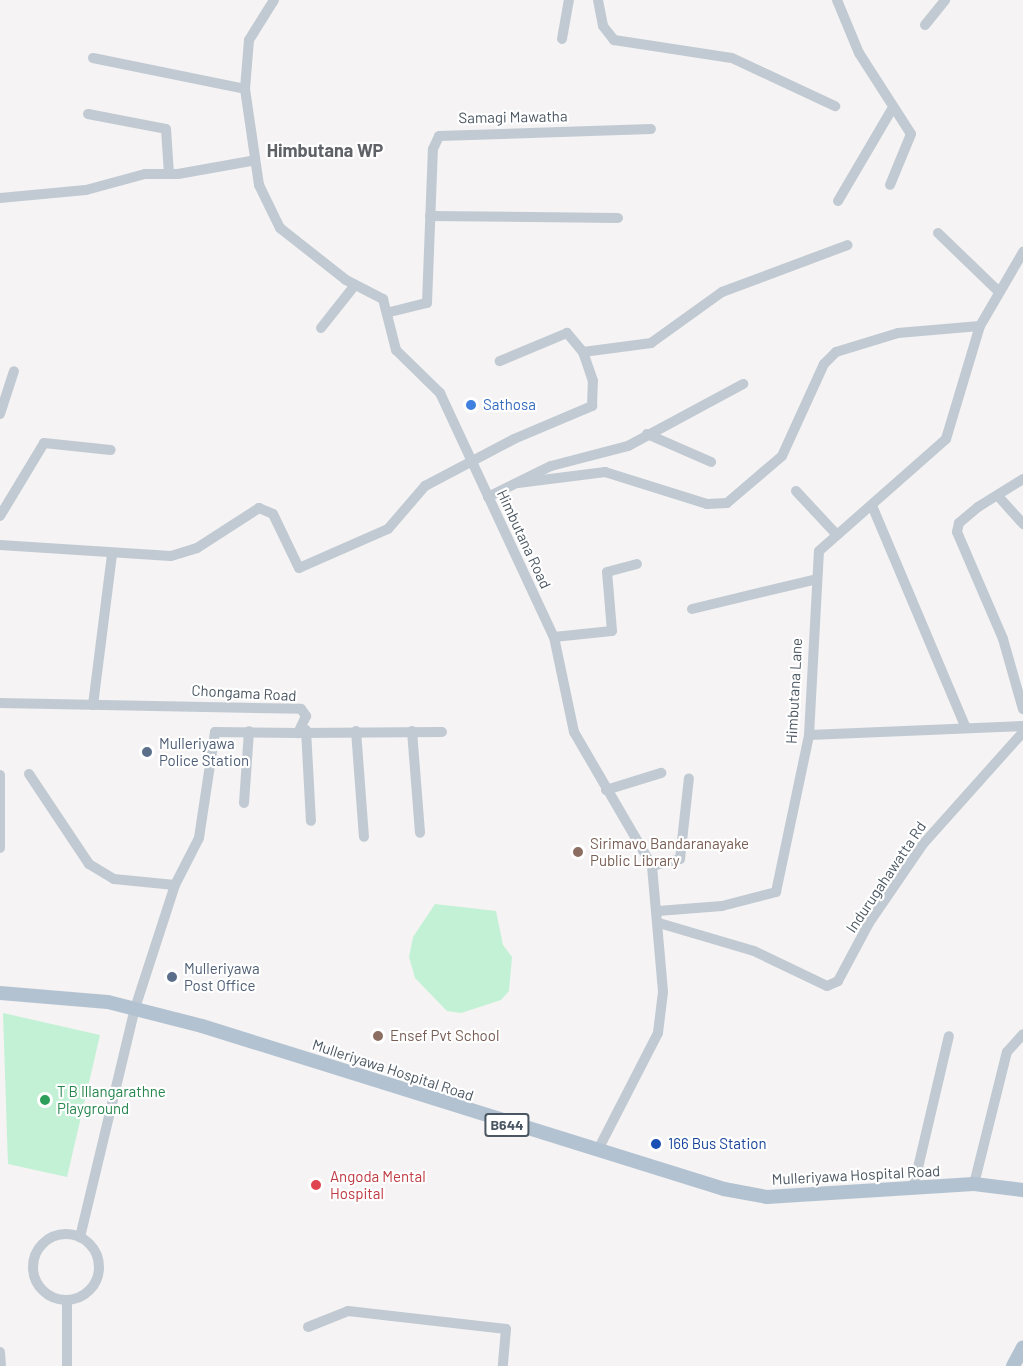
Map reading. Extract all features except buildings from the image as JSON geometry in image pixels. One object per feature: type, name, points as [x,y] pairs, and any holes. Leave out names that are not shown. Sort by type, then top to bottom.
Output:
[{"type":"main road","name":"Mulleriyawa Hospital Road","points":[[0,993],[135,1008],[599,1148],[724,1189],[767,1197],[974,1184],[1023,1190]]},
{"type":"main road","points":[[1013,1366],[1023,1347]]},
{"type":"street","points":[[274,0],[249,40],[245,88],[251,160],[280,228],[355,285],[383,300],[390,312]]},
{"type":"street","points":[[562,39],[569,0]]},
{"type":"street","points":[[598,0],[603,26],[614,40],[732,58],[835,106]]},
{"type":"street","points":[[837,0],[859,53],[892,109],[911,134],[890,185]]},
{"type":"street","points":[[925,25],[945,0]]},
{"type":"street","points":[[93,58],[245,88]]},
{"type":"street","points":[[837,201],[892,109]]},
{"type":"street","points":[[88,114],[166,129],[169,174]]},
{"type":"street","name":"Samagi Mawatha","points":[[390,312],[427,303],[434,149],[444,133],[651,129]]},
{"type":"street","points":[[0,198],[86,190],[145,174],[169,174],[251,160]]},
{"type":"street","points":[[430,216],[618,218]]},
{"type":"street","points":[[938,233],[999,291]]},
{"type":"street","points":[[583,352],[651,344],[722,292],[848,245]]},
{"type":"street","name":"Himbutana Lane","points":[[658,911],[722,906],[776,892],[810,735],[813,580],[819,551],[873,508],[932,456],[957,411],[980,326],[1023,252]]},
{"type":"street","points":[[321,328],[355,285]]},
{"type":"street","name":"Himbutana Road","points":[[390,312],[396,350],[440,393],[470,464],[554,637],[574,732],[652,866],[658,911],[663,992],[658,1033],[599,1148]]},
{"type":"street","points":[[518,483],[605,472],[707,504],[727,503],[782,456],[824,364],[836,352],[898,333],[980,326]]},
{"type":"street","points":[[0,545],[112,555],[171,556],[188,550],[258,508],[273,514],[299,568],[388,529],[425,486],[514,439],[592,406],[593,381],[583,352],[567,333],[500,361]]},
{"type":"street","points":[[0,414],[14,371]]},
{"type":"street","points":[[488,497],[551,466],[628,446],[743,384]]},
{"type":"street","points":[[647,434],[711,462]]},
{"type":"street","points":[[0,516],[44,442],[111,450]]},
{"type":"street","points":[[1023,479],[959,523],[957,532],[1003,639],[1023,709]]},
{"type":"street","points":[[796,491],[837,535]]},
{"type":"street","points":[[998,496],[1023,524]]},
{"type":"street","points":[[873,508],[965,726]]},
{"type":"street","points":[[93,705],[112,555]]},
{"type":"street","points":[[554,637],[612,631],[607,572],[636,564]]},
{"type":"street","points":[[692,609],[813,580]]},
{"type":"street","name":"Chongama Road","points":[[0,703],[301,709],[306,725],[302,732]]},
{"type":"street","points":[[810,735],[965,726],[1023,726]]},
{"type":"street","points":[[244,803],[249,730]]},
{"type":"street","points":[[80,1237],[135,1008],[175,885],[203,824],[214,732],[249,730],[441,732]]},
{"type":"street","points":[[356,731],[364,837]]},
{"type":"street","points":[[412,731],[420,833]]},
{"type":"street","points":[[302,732],[311,821]]},
{"type":"street","name":"Indurugahawatta Rd","points":[[659,923],[754,951],[827,986],[838,981],[869,922],[923,844],[1023,732]]},
{"type":"street","points":[[606,790],[661,773]]},
{"type":"street","points":[[0,774],[0,848]]},
{"type":"street","points":[[29,774],[89,864],[114,879],[175,885]]},
{"type":"street","points":[[652,866],[680,859],[689,777]]},
{"type":"street","points":[[974,1184],[1007,1052],[1023,1034]]},
{"type":"street","points":[[913,1189],[949,1036]]},
{"type":"street","points":[[80,1237],[95,1252],[98,1274],[87,1292],[67,1300],[47,1294],[33,1266],[49,1239],[80,1237]]},
{"type":"street","points":[[67,1300],[67,1366]]},
{"type":"street","points":[[308,1327],[348,1311],[506,1329],[503,1366]]},
{"type":"street","points":[[0,1352],[1,1366]]},
{"type":"green space","points":[[435,904],[496,911],[503,945],[512,957],[509,991],[501,1000],[461,1013],[447,1011],[415,978],[409,957],[413,937]]},
{"type":"green space","name":"T B Illangarathne Playground","points":[[3,1013],[100,1035],[67,1177],[8,1164]]},
{"type":"place","name":"Sathosa","points":[[471,405]]},
{"type":"place","name":"Mulleriyawa Police Station","points":[[147,752]]},
{"type":"place","name":"Sirimavo Bandaranayake Public Library","points":[[578,852]]},
{"type":"place","name":"Mulleriyawa Post Office","points":[[172,977]]},
{"type":"place","name":"Ensef Pvt School","points":[[378,1036]]},
{"type":"place","name":"T B Illangarathne Playground","points":[[45,1100]]},
{"type":"place","name":"166 Bus Station","points":[[656,1144]]},
{"type":"place","name":"Angoda Mental Hospital","points":[[316,1185]]},
{"type":"district","name":"Himbutana WP","points":[[325,150]]}]
